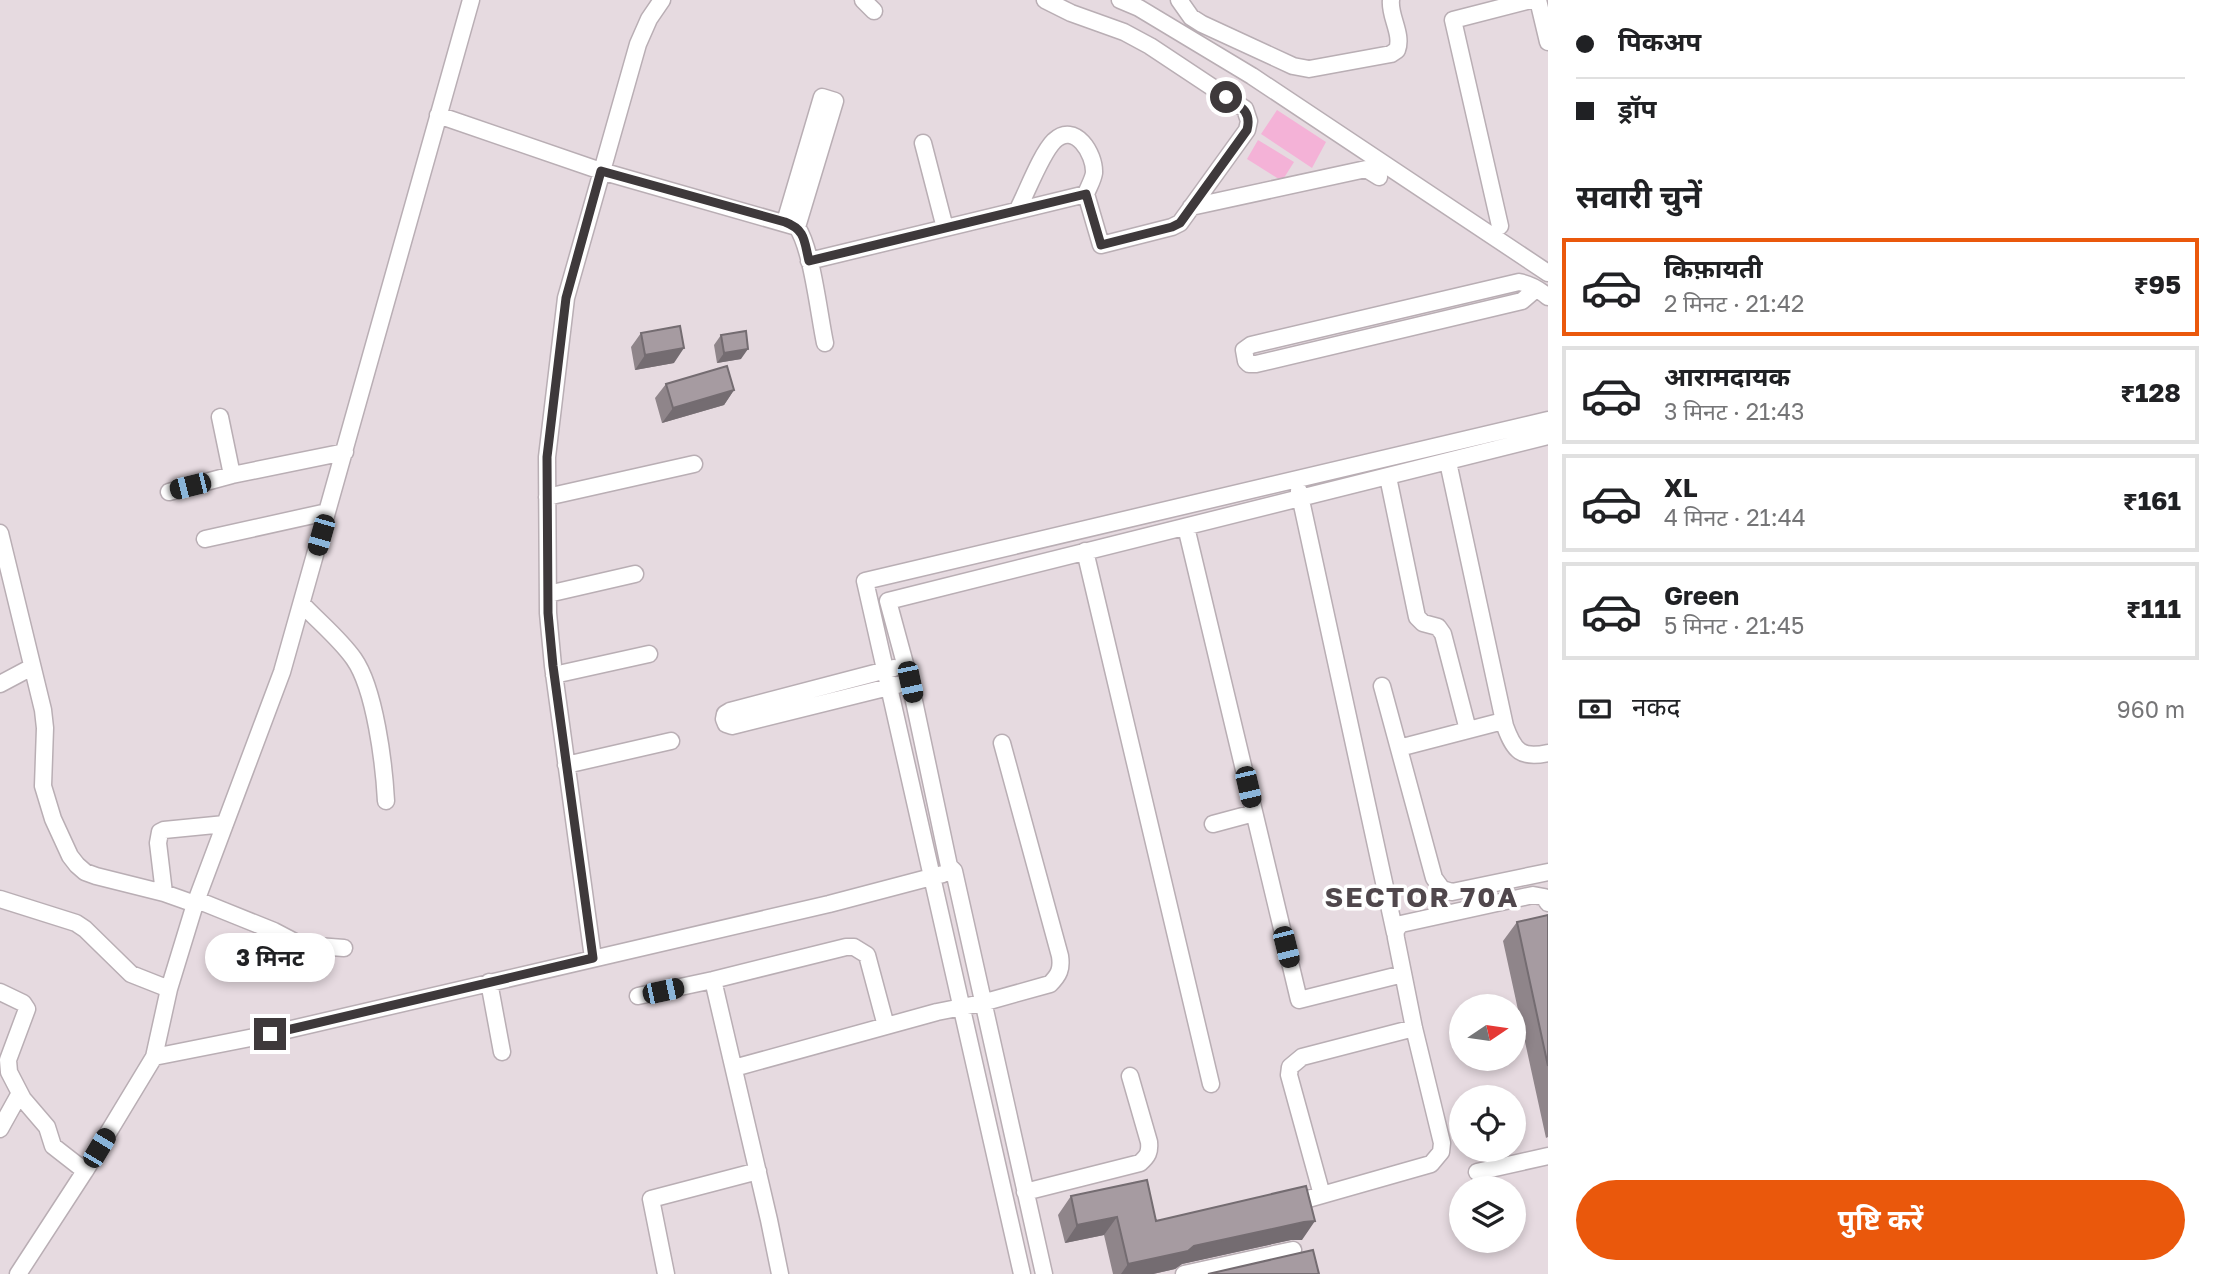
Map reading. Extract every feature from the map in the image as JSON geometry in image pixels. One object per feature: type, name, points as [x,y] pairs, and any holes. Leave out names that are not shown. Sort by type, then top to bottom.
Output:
[{"type":"street","points":[[18,1274],[154,1057],[169,989],[196,902],[282,671],[471,0]]},
{"type":"street","points":[[593,958],[554,675],[548,594],[547,457],[566,298],[638,44],[649,19],[662,0]]},
{"type":"street","points":[[1018,209],[1053,142],[1065,135],[1071,135],[1087,146],[1094,174],[1086,194],[1101,245],[1172,227],[1180,223],[1247,130],[1250,121],[1245,109],[1150,47],[1124,32],[1071,13],[1045,0]]},
{"type":"street","points":[[1121,0],[1139,8],[1252,76],[1548,273]]},
{"type":"street","points":[[1179,0],[1191,17],[1202,24],[1293,66],[1309,69],[1391,54],[1397,50],[1399,40],[1391,0]]},
{"type":"street","points":[[1500,226],[1452,20],[1531,0]]},
{"type":"street","points":[[1538,0],[1548,42]]},
{"type":"street","points":[[822,97],[835,101],[791,224],[822,97]]},
{"type":"street","points":[[438,115],[601,171],[791,224],[803,235],[825,344]]},
{"type":"street","points":[[923,143],[945,228]]},
{"type":"street","points":[[1191,207],[1366,169],[1379,177]]},
{"type":"street","points":[[809,261],[1086,194]]},
{"type":"street","points":[[1519,282],[1542,293],[1522,301],[1256,364],[1249,364],[1244,355],[1244,350],[1251,345],[1519,282]]},
{"type":"street","points":[[220,417],[232,475]]},
{"type":"street","points":[[1022,1274],[865,581],[1548,420]]},
{"type":"street","points":[[1044,1274],[954,871],[949,866],[910,682],[888,601],[1548,436]]},
{"type":"street","points":[[169,492],[232,475],[345,452]]},
{"type":"street","points":[[1448,462],[1503,721],[1510,742],[1518,751],[1529,755],[1548,753]]},
{"type":"street","points":[[547,497],[694,464]]},
{"type":"street","points":[[1388,477],[1417,617],[1423,623],[1438,627],[1443,634],[1468,730]]},
{"type":"street","points":[[1296,480],[1414,1028],[1442,1143],[1441,1152],[1431,1164],[1315,1197],[1289,1075],[1290,1067],[1302,1057],[1414,1028]]},
{"type":"street","points":[[205,539],[327,512]]},
{"type":"street","points":[[1186,527],[1299,1000],[1403,974]]},
{"type":"street","points":[[0,533],[43,710],[43,786],[53,819],[70,856],[85,872],[196,902],[304,945],[344,948]]},
{"type":"street","points":[[1085,551],[1211,1084]]},
{"type":"street","points":[[548,594],[635,574]]},
{"type":"street","points":[[302,604],[353,658],[361,672],[381,752],[386,801]]},
{"type":"street","points":[[554,675],[649,654]]},
{"type":"street","points":[[905,665],[730,711],[725,714],[724,719],[726,724],[732,726],[910,682]]},
{"type":"street","points":[[0,684],[32,667]]},
{"type":"street","points":[[1382,686],[1434,878],[1442,889],[1451,892],[1548,872]]},
{"type":"street","points":[[1399,748],[1503,721]]},
{"type":"street","points":[[566,765],[671,741]]},
{"type":"street","points":[[734,1068],[1050,984],[1060,973],[1061,964],[1002,743]]},
{"type":"street","points":[[1213,824],[1254,813]]},
{"type":"street","points":[[163,893],[158,843],[160,832],[225,824]]},
{"type":"street","points":[[154,1057],[270,1034],[829,904],[954,871]]},
{"type":"street","points":[[1395,933],[1401,924],[1534,895],[1544,897],[1548,903]]},
{"type":"street","points":[[0,899],[76,923],[131,974],[169,989]]},
{"type":"street","points":[[638,996],[854,947],[867,955],[886,1026]]},
{"type":"street","points":[[713,980],[780,1274]]},
{"type":"street","points":[[489,982],[502,1052]]},
{"type":"street","points":[[0,992],[23,1003],[27,1009],[8,1060],[9,1072],[20,1093],[47,1128],[53,1146],[85,1171]]},
{"type":"street","points":[[1025,1192],[1140,1163],[1147,1157],[1150,1151],[1149,1142],[1130,1076]]},
{"type":"street","points":[[0,1129],[20,1093]]},
{"type":"street","points":[[1477,1172],[1548,1156]]},
{"type":"street","points":[[666,1274],[651,1199],[758,1171]]},
{"type":"street","points":[[1184,1274],[1293,1251]]},
{"type":"shaded area","points":[[1277,110],[1326,142],[1312,168],[1261,134]]},
{"type":"shaded area","points":[[1258,140],[1294,162],[1282,181],[1247,159]]},
{"type":"building","points":[[680,326],[684,348],[645,355],[641,333]]},
{"type":"building","points":[[746,331],[748,349],[724,353],[721,335]]},
{"type":"building","points":[[727,366],[734,390],[673,408],[666,384]]},
{"type":"building","points":[[1548,915],[1548,1066],[1517,922]]},
{"type":"building","points":[[1147,1180],[1156,1221],[1306,1186],[1315,1221],[1194,1246],[1188,1251],[1128,1264],[1117,1217],[1077,1225],[1071,1196]]},
{"type":"building","points":[[1313,1250],[1319,1274],[1208,1274]]},
{"type":"district","name":"SECTOR 70A","points":[[1422,897]]},
{"type":"route","points":[[270,1034],[593,958],[558,709],[548,613],[547,457],[566,298],[601,171],[797,227],[803,235],[809,261],[1086,194],[1101,245],[1180,223],[1247,130],[1250,121],[1245,109],[1226,97]]}]
